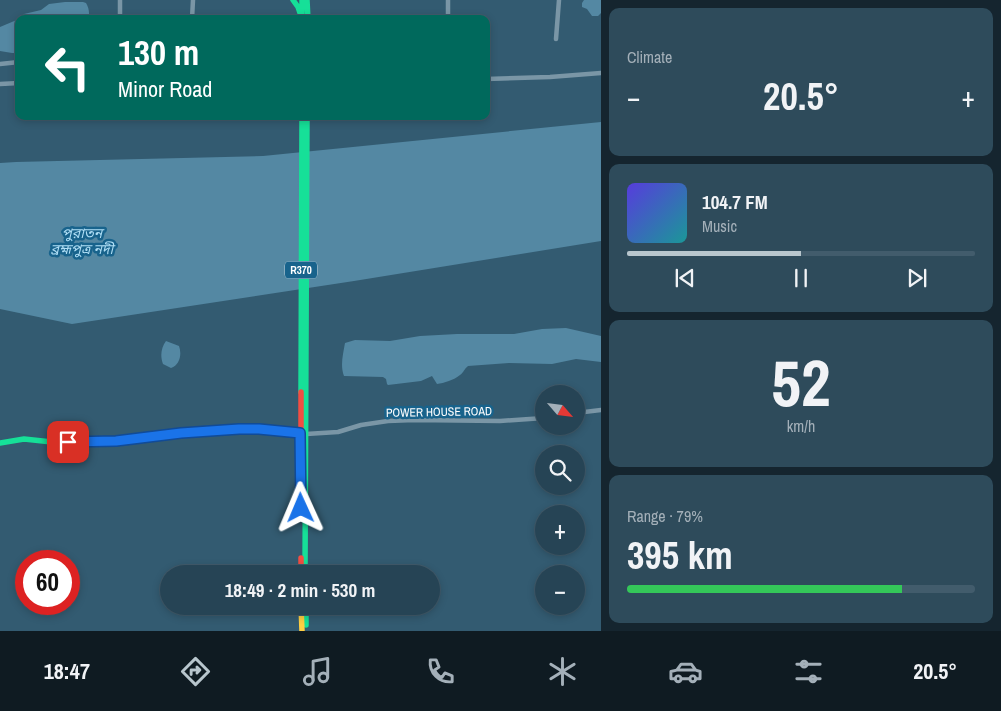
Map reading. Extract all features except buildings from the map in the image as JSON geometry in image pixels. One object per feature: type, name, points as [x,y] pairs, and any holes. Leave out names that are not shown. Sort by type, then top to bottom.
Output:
[{"type":"main road","points":[[293,0],[302,15]]},
{"type":"main road","points":[[302,0],[304,15]]},
{"type":"main road","points":[[305,15],[308,0]]},
{"type":"main road","name":"R370","points":[[301,565],[303,434],[302,120]]},
{"type":"main road","points":[[303,423],[307,120]]},
{"type":"main road","points":[[0,443],[24,440],[52,442],[116,441],[181,433],[239,429],[259,429],[303,434]]},
{"type":"main road","name":"R370","points":[[303,434],[305,565]]},
{"type":"main road","points":[[301,615],[302,631]]},
{"type":"main road","points":[[306,615],[306,631]]},
{"type":"street","points":[[120,0],[120,15]]},
{"type":"street","points":[[192,15],[193,0]]},
{"type":"street","points":[[448,0],[448,15]]},
{"type":"street","points":[[556,39],[559,0]]},
{"type":"street","points":[[0,64],[15,62]]},
{"type":"street","points":[[490,79],[550,77],[601,72]]},
{"type":"street","points":[[0,84],[15,83]]},
{"type":"street","points":[[585,412],[601,410]]},
{"type":"street","name":"POWER HOUSE ROAD","points":[[303,434],[338,432],[361,425],[388,421],[500,421],[535,419]]},
{"type":"water","points":[[584,0],[601,0],[601,13],[598,16],[592,16],[587,9],[582,7]]},
{"type":"water","points":[[83,2],[88,7],[89,15],[23,15],[41,10],[49,4]]},
{"type":"water","points":[[15,21],[15,53],[0,51],[0,27]]},
{"type":"water","name":"পুরাতন ব্রহ্মপুত্র নদী","points":[[601,122],[601,241],[72,324],[0,309],[0,163],[263,156]]},
{"type":"water","points":[[566,328],[601,336],[601,362],[576,359],[552,364],[509,363],[468,366],[455,378],[437,384],[432,376],[421,381],[388,385],[383,377],[344,376],[342,368],[345,343],[355,340],[390,341],[420,336],[514,334],[542,329]]},
{"type":"water","points":[[166,341],[179,346],[180,349],[178,362],[171,368],[163,364],[162,349]]},
{"type":"traffic: fast","points":[[293,0],[301,15]]},
{"type":"traffic: fast","points":[[302,0],[302,15]]},
{"type":"traffic: fast","points":[[307,0],[308,15]]},
{"type":"traffic: fast","points":[[301,392],[302,120]]},
{"type":"traffic: fast","points":[[305,565],[307,120]]},
{"type":"traffic: fast","points":[[0,443],[24,439],[52,442],[117,441],[181,433],[239,429],[300,433]]},
{"type":"traffic: fast","points":[[306,615],[306,625]]},
{"type":"traffic: slow","points":[[301,615],[302,631]]},
{"type":"traffic: jam","points":[[301,392],[301,518]]},
{"type":"traffic: jam","points":[[301,558],[301,565]]},
{"type":"route","points":[[68,442],[116,441],[181,433],[239,429],[300,433],[301,508]]}]
